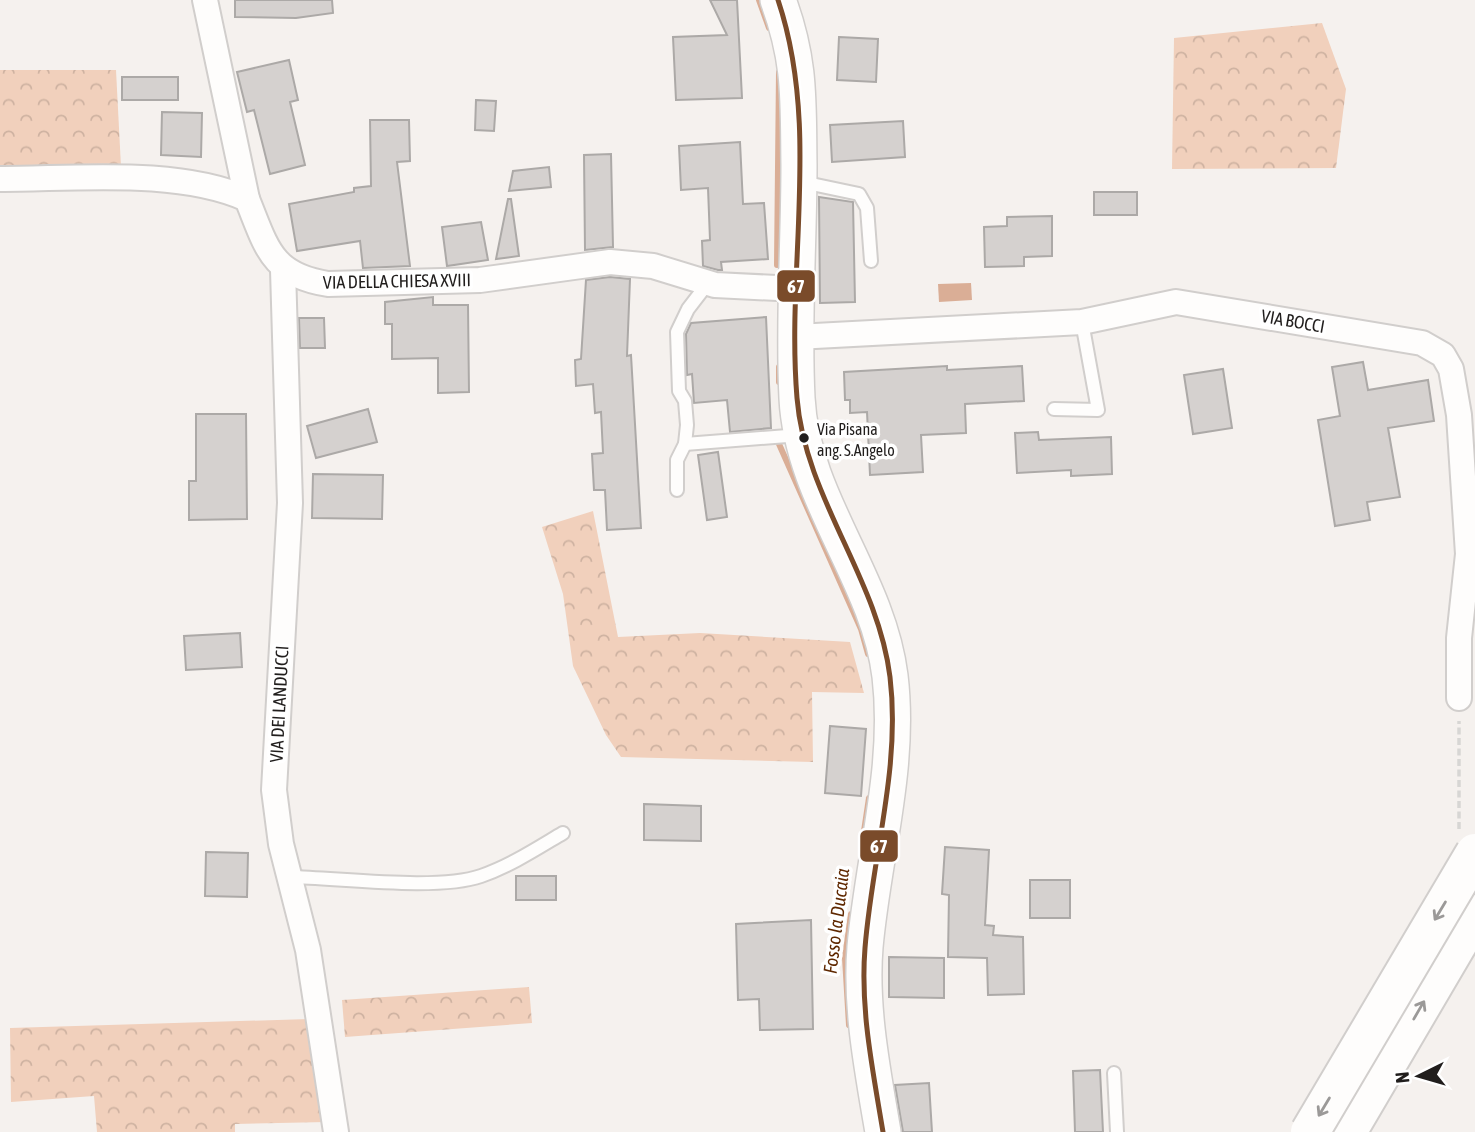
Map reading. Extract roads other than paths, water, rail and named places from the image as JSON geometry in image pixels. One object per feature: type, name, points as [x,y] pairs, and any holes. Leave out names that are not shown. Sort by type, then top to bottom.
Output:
[{"type":"highway","points":[[1310,1132],[1469,846]]},
{"type":"highway","points":[[1348,1132],[1475,914]]},
{"type":"main road","points":[[778,0],[791,35],[798,76],[796,337],[800,435],[813,477],[876,619],[890,672],[893,698],[891,754],[869,909],[864,982],[883,1132]]},
{"type":"street","points":[[205,0],[247,199],[264,239],[283,270]]},
{"type":"street","points":[[0,179],[141,180],[222,188],[247,199]]},
{"type":"street","name":"VIA DELLA CHIESA XVIII","points":[[283,270],[305,280],[328,284],[397,285],[480,280],[610,262],[653,266],[708,283],[797,289]]},
{"type":"street","name":"VIA DEI LANDUCCI","points":[[283,270],[290,503],[274,790],[281,844],[308,950],[336,1132]]},
{"type":"street","name":"VIA BOCCI","points":[[796,337],[1082,322],[1176,302],[1422,343],[1443,355],[1451,369],[1459,415],[1468,554],[1459,638],[1458,698]]},
{"type":"lane","points":[[799,182],[859,194],[867,208],[871,261]]},
{"type":"lane","points":[[677,490],[677,460],[685,444],[687,425],[684,401],[679,391],[677,332],[688,309],[708,283]]},
{"type":"lane","points":[[1054,410],[1098,410],[1082,322]]},
{"type":"lane","points":[[685,444],[800,435]]},
{"type":"lane","points":[[291,877],[440,882],[478,877],[509,866],[562,833]]},
{"type":"lane","points":[[1114,1073],[1117,1132]]},
{"type":"waterway","points":[[759,0],[769,28]]},
{"type":"waterway","points":[[777,265],[779,72]]},
{"type":"waterway","points":[[779,367],[779,382]]},
{"type":"waterway","points":[[779,444],[861,629],[868,654]]},
{"type":"waterway","name":"Fosso la Ducaia","points":[[861,851],[869,798]]},
{"type":"waterway","name":"Fosso la Ducaia","points":[[849,1025],[845,958],[851,914]]},
{"type":"place","name":"Via Pisana ang. S.Angelo","points":[[804,438]]}]
